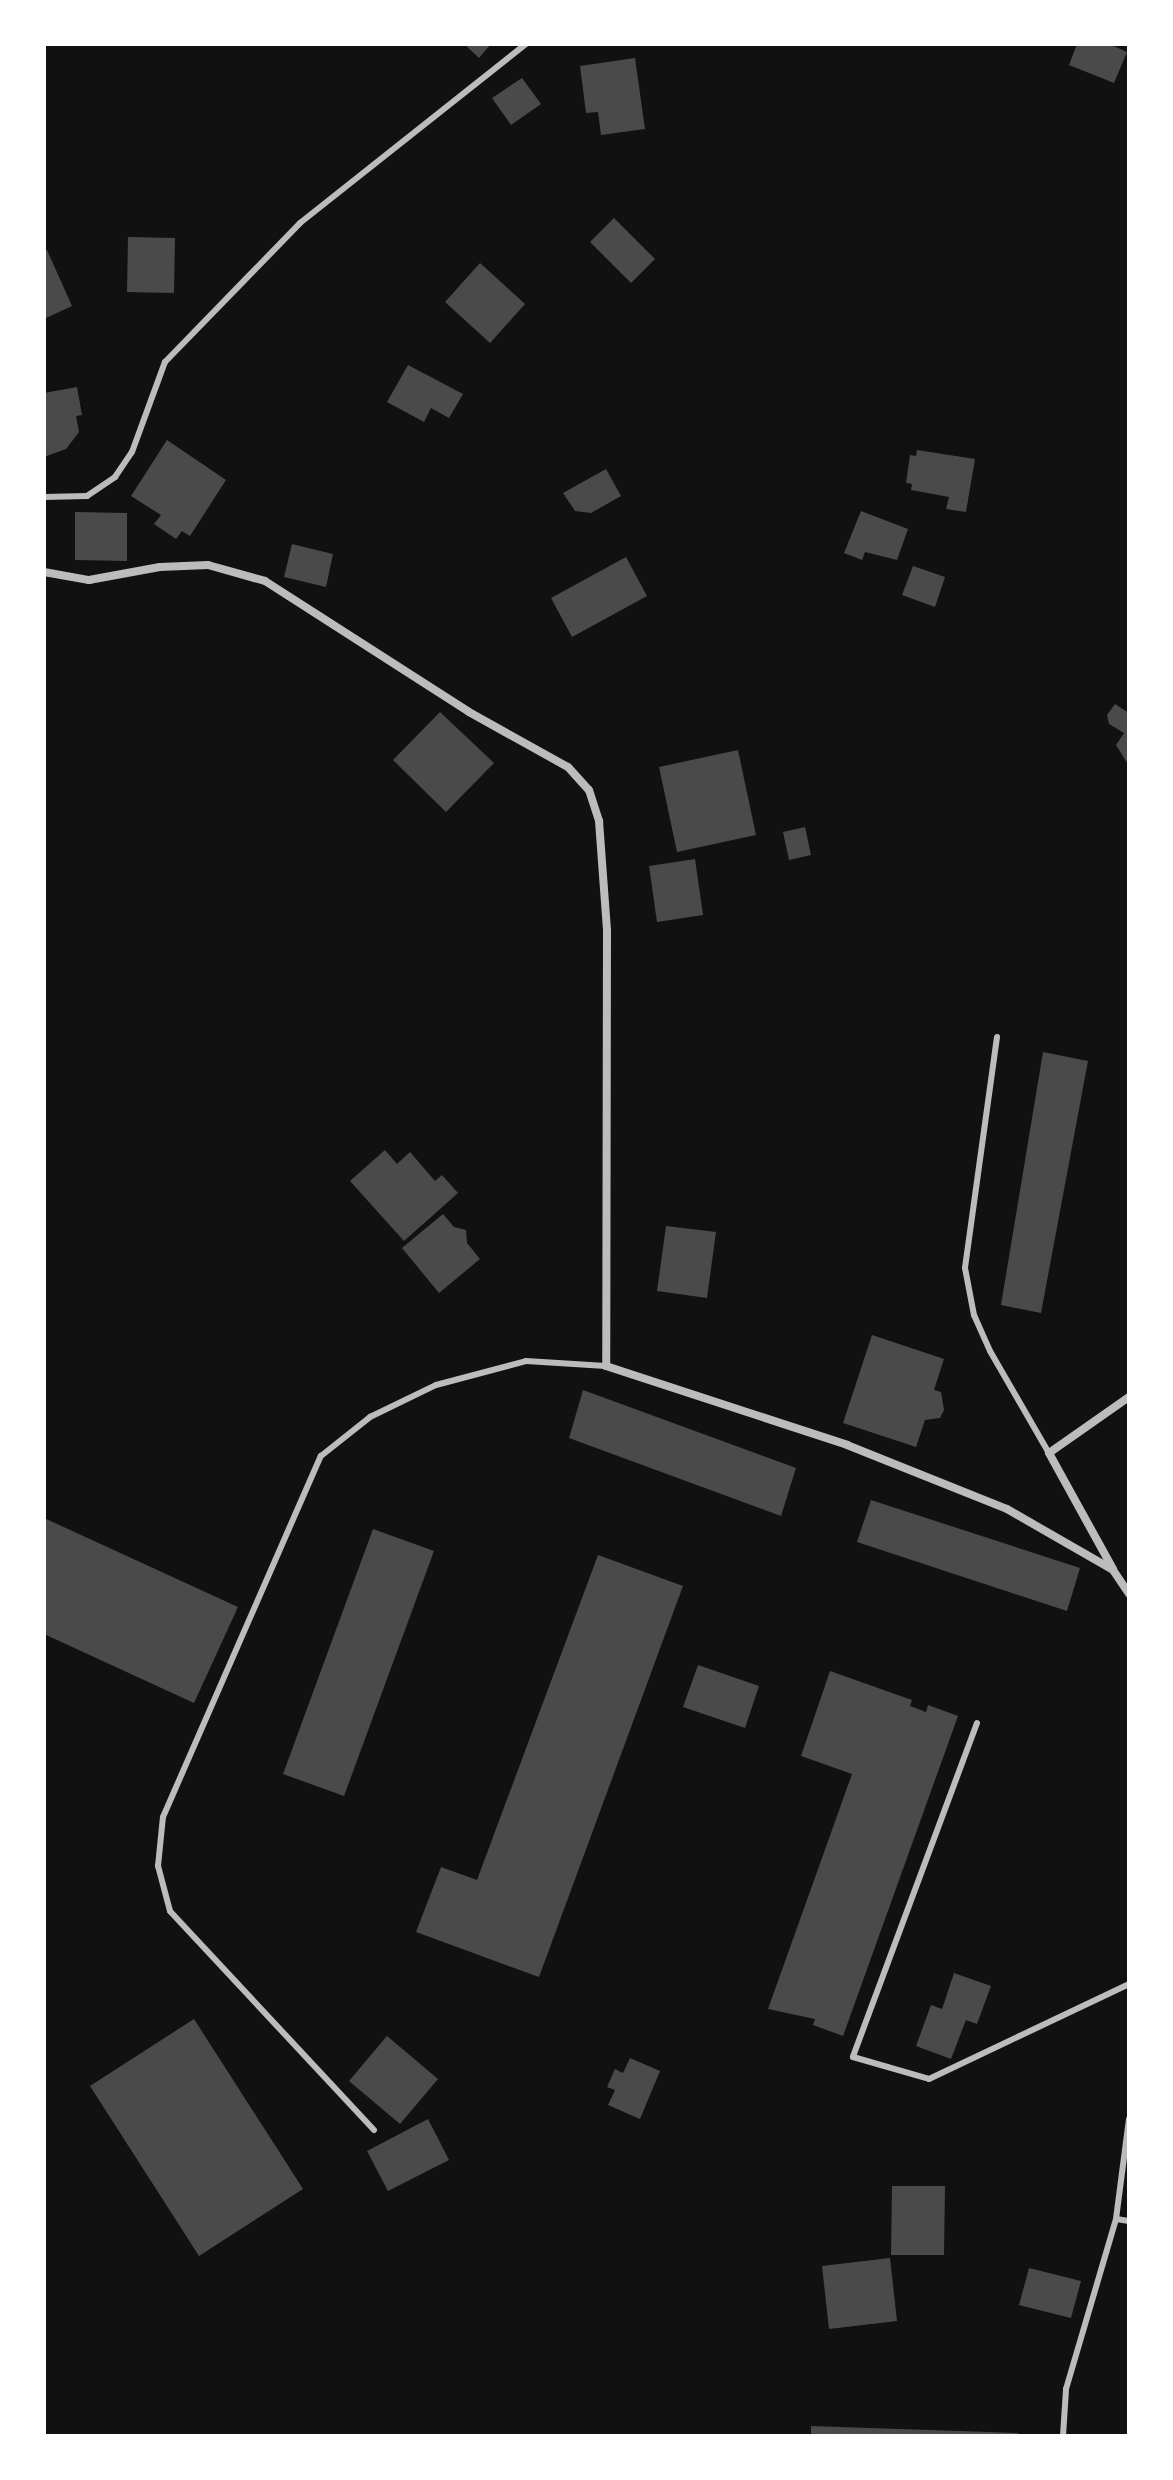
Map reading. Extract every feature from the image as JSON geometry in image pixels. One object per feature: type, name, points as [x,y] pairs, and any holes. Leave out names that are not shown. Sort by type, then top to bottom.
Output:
[{"type":"street","points":[[44,572],[89,580],[160,567],[208,565],[265,581],[469,712],[568,767],[589,790],[599,821],[607,930],[606,1366],[861,1450],[1007,1509],[1113,1570]]},
{"type":"street","points":[[1129,1397],[1049,1453],[1129,1594]]},
{"type":"lane","points":[[44,497],[87,496],[115,477],[132,452],[165,362],[300,223],[526,44]]},
{"type":"lane","points":[[997,1037],[965,1268],[974,1315],[990,1351],[1049,1453]]},
{"type":"lane","points":[[374,2130],[170,1911],[158,1866],[163,1817],[321,1456],[370,1417],[436,1385],[526,1361],[606,1366]]},
{"type":"lane","points":[[977,1723],[853,2057],[929,2079],[1129,1984]]},
{"type":"lane","points":[[1063,2436],[1066,2389],[1116,2219],[1129,2119]]},
{"type":"lane","points":[[1116,2219],[1129,2221]]},
{"type":"building","points":[[464,44],[491,44],[479,58]]},
{"type":"building","points":[[1077,44],[1109,44],[1127,52],[1114,83],[1069,65]]},
{"type":"building","points":[[635,58],[645,129],[601,135],[598,112],[586,113],[580,66]]},
{"type":"building","points":[[522,78],[541,104],[511,125],[492,98]]},
{"type":"building","points":[[614,218],[655,259],[631,283],[590,242]]},
{"type":"building","points":[[128,237],[175,238],[174,293],[127,292]]},
{"type":"building","points":[[47,250],[72,306],[44,319],[44,251]]},
{"type":"building","points":[[480,263],[525,304],[490,343],[445,302]]},
{"type":"building","points":[[408,365],[463,394],[449,418],[431,408],[424,422],[387,402]]},
{"type":"building","points":[[77,387],[82,415],[76,416],[79,432],[66,449],[44,457],[44,393]]},
{"type":"building","points":[[167,440],[226,480],[190,536],[182,531],[176,539],[154,524],[161,515],[131,496]]},
{"type":"building","points":[[917,450],[975,459],[966,512],[946,509],[949,497],[911,490],[912,484],[906,483],[910,455],[916,456]]},
{"type":"building","points":[[606,469],[621,496],[591,513],[575,511],[563,493]]},
{"type":"building","points":[[861,511],[908,529],[897,560],[865,552],[862,560],[844,553]]},
{"type":"building","points":[[75,512],[127,513],[127,561],[75,560]]},
{"type":"building","points":[[292,544],[333,554],[326,587],[284,577]]},
{"type":"building","points":[[626,557],[647,596],[572,637],[551,598]]},
{"type":"building","points":[[913,566],[945,577],[935,607],[902,595]]},
{"type":"building","points":[[1115,704],[1129,713],[1129,766],[1116,745],[1124,733],[1109,724],[1107,715]]},
{"type":"building","points":[[440,712],[494,763],[446,812],[393,760]]},
{"type":"building","points":[[738,750],[756,835],[677,852],[659,767]]},
{"type":"building","points":[[805,827],[811,855],[789,860],[783,832]]},
{"type":"building","points":[[695,859],[703,915],[657,922],[649,866]]},
{"type":"building","points":[[1043,1052],[1088,1061],[1041,1313],[1001,1305]]},
{"type":"building","points":[[385,1150],[397,1164],[410,1152],[435,1181],[442,1175],[458,1193],[404,1241],[350,1181]]},
{"type":"building","points":[[443,1214],[454,1227],[466,1230],[467,1243],[480,1259],[439,1293],[402,1248]]},
{"type":"building","points":[[666,1226],[716,1232],[707,1298],[657,1291]]},
{"type":"building","points":[[872,1335],[944,1359],[934,1390],[941,1392],[944,1410],[940,1418],[925,1420],[916,1447],[843,1423]]},
{"type":"building","points":[[583,1390],[796,1468],[781,1516],[569,1438]]},
{"type":"building","points":[[871,1500],[1080,1568],[1067,1611],[857,1542]]},
{"type":"building","points":[[44,1518],[238,1607],[194,1703],[44,1634]]},
{"type":"building","points":[[373,1529],[434,1551],[344,1796],[283,1774]]},
{"type":"building","points":[[598,1555],[683,1586],[539,1977],[416,1932],[441,1867],[477,1880]]},
{"type":"building","points":[[698,1665],[759,1686],[745,1728],[683,1707]]},
{"type":"building","points":[[830,1671],[912,1700],[910,1706],[926,1712],[928,1705],[958,1716],[843,2036],[813,2025],[815,2019],[768,2009],[852,1774],[801,1756]]},
{"type":"building","points":[[954,1973],[991,1986],[977,2024],[966,2020],[951,2059],[916,2046],[931,2005],[942,2009]]},
{"type":"building","points":[[194,2019],[303,2189],[199,2256],[90,2086]]},
{"type":"building","points":[[387,2036],[438,2079],[400,2124],[349,2081]]},
{"type":"building","points":[[630,2058],[660,2071],[640,2119],[608,2105],[615,2090],[607,2087],[615,2069],[623,2073]]},
{"type":"building","points":[[428,2119],[449,2160],[388,2191],[367,2151]]},
{"type":"building","points":[[892,2186],[945,2186],[944,2255],[891,2255]]},
{"type":"building","points":[[890,2258],[897,2321],[829,2329],[822,2266]]},
{"type":"building","points":[[1029,2268],[1081,2281],[1071,2318],[1019,2305]]},
{"type":"building","points":[[811,2426],[1018,2433],[1018,2436],[811,2436]]}]
